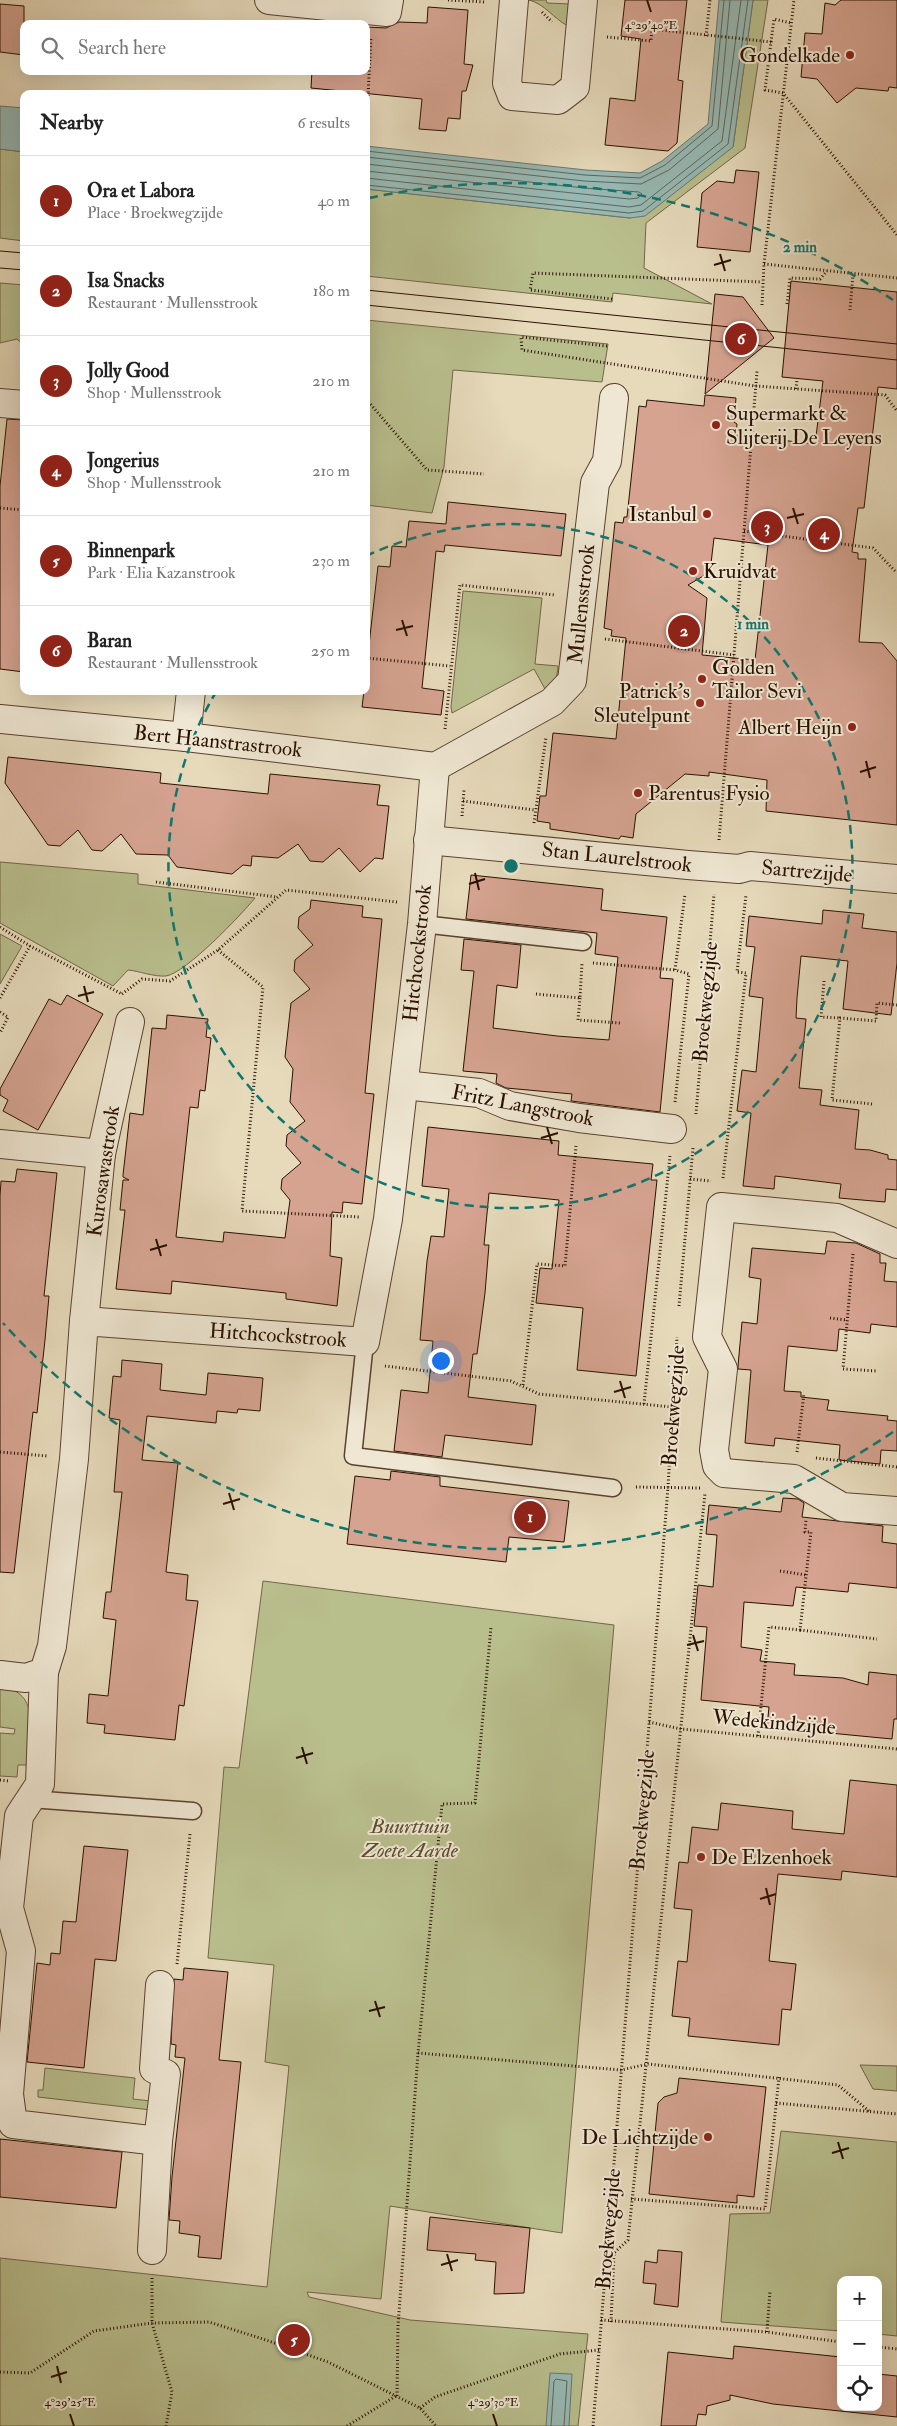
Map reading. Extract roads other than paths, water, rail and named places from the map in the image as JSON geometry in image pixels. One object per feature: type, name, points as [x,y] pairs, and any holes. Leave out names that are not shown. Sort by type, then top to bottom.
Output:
[{"type":"street","points":[[269,0],[381,6]]},
{"type":"street","points":[[514,2],[507,83],[512,96],[558,100],[575,87],[583,0]]},
{"type":"street","name":"Mullensstrook","points":[[438,765],[552,702],[572,681],[580,598],[595,483],[607,461],[614,398]]},
{"type":"street","points":[[0,403],[20,405]]},
{"type":"street","points":[[186,736],[191,695]]},
{"type":"street","name":"Bert Haanstrastrook","points":[[0,719],[186,736],[438,765]]},
{"type":"street","name":"Hitchcockstrook","points":[[84,1321],[365,1342],[388,1219],[422,915],[432,799],[438,765]]},
{"type":"street","name":"Stan Laurelstrook","points":[[428,840],[532,848],[717,868]]},
{"type":"street","name":"Sartrezijde","points":[[717,868],[738,869],[750,866],[897,879]]},
{"type":"street","name":"Kurosawastrook","points":[[84,1321],[101,1154],[130,1022]]},
{"type":"street","name":"Fritz Langstrook","points":[[404,1085],[479,1093],[510,1106],[579,1118],[687,1130]]},
{"type":"street","points":[[0,1144],[101,1154]]},
{"type":"street","name":"Broekwegzijde","points":[[897,1244],[838,1218],[722,1194],[707,1337],[723,1369],[711,1477],[724,1473],[801,1483],[842,1507],[897,1511]]},
{"type":"street","points":[[84,1321],[74,1459],[52,1646],[44,1672],[40,1784],[19,1816],[9,1908],[21,1951],[4,2093],[13,2124],[158,2141]]},
{"type":"street","points":[[0,1675],[26,1678],[44,1672]]},
{"type":"street","points":[[152,2250],[158,2141],[166,2074],[154,2069],[160,1984]]},
{"type":"lane","points":[[422,915],[583,942]]},
{"type":"lane","points":[[365,1342],[353,1456],[613,1488]]},
{"type":"lane","points":[[30,1799],[193,1811]]},
{"type":"water","points":[[719,0],[753,0],[733,147],[645,216],[630,218],[370,189],[370,146],[586,170],[640,173],[662,161],[708,124]]},
{"type":"water","points":[[0,106],[20,108],[20,152],[0,149]]},
{"type":"water","points":[[550,2373],[572,2374],[569,2426],[546,2426]]},
{"type":"tram line","points":[[0,251],[20,253]]},
{"type":"tram line","points":[[0,268],[20,270]]},
{"type":"tram line","points":[[370,290],[897,344]]},
{"type":"tram line","points":[[370,305],[897,360]]},
{"type":"place","name":"Gondelkade","points":[[850,55]]},
{"type":"place","name":"Baran","points":[[741,339]]},
{"type":"place","name":"Supermarkt & Slijterij De Leyens","points":[[716,425]]},
{"type":"place","name":"Istanbul","points":[[707,514]]},
{"type":"place","name":"Jolly Good","points":[[767,527]]},
{"type":"place","name":"Jongerius","points":[[824,534]]},
{"type":"place","name":"Kruidvat","points":[[693,571]]},
{"type":"place","name":"Isa Snacks","points":[[684,631]]},
{"type":"place","name":"Golden Tailor Sevi","points":[[702,679]]},
{"type":"place","name":"Patrick's Sleutelpunt","points":[[700,703]]},
{"type":"place","name":"Albert Heijn","points":[[852,727]]},
{"type":"place","name":"Parentus Fysio","points":[[638,793]]},
{"type":"place","name":"Ora et Labora","points":[[530,1517]]},
{"type":"place","name":"De Elzenhoek","points":[[701,1857]]},
{"type":"place","name":"De Lichtzijde","points":[[708,2137]]},
{"type":"place","name":"Binnenpark","points":[[294,2340]]},
{"type":"park label","name":"Buurttuin Zoete Aarde","points":[[410,1838]]}]
